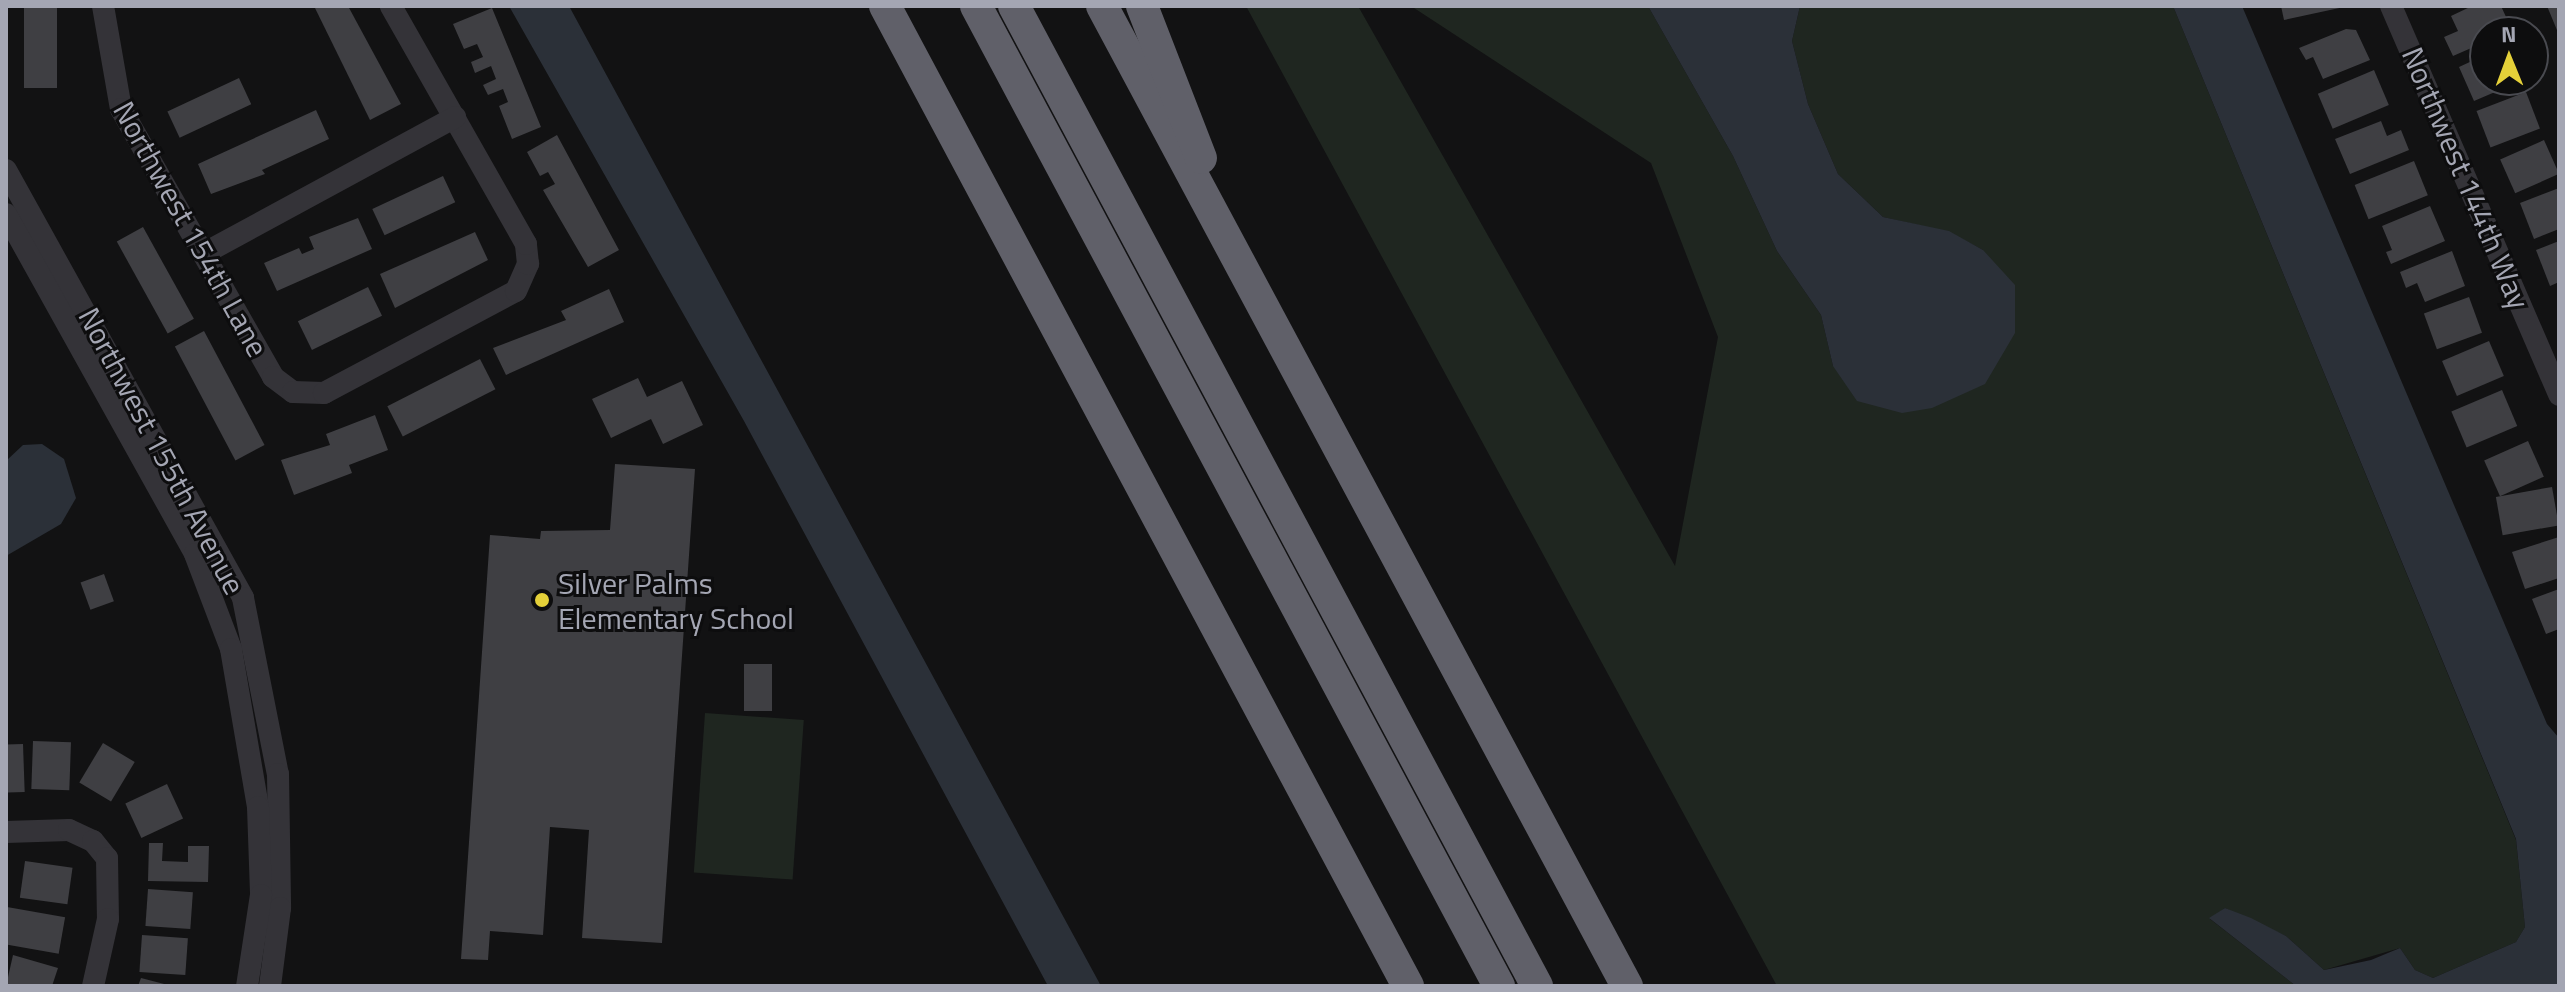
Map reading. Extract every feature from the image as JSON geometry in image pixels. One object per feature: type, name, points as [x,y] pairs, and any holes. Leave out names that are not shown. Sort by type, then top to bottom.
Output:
[{"type":"highway","points":[[885,6],[1408,986]]},
{"type":"highway","points":[[976,6],[1499,986]]},
{"type":"highway","points":[[1014,6],[1537,986]]},
{"type":"highway","points":[[1102,6],[1627,986]]},
{"type":"highway","points":[[1142,6],[1166,56],[1236,255]]},
{"type":"street","name":"Northwest 154th Lane","points":[[103,6],[121,109],[273,377],[293,392],[324,393],[516,291],[528,264],[526,244],[455,117]]},
{"type":"street","points":[[203,254],[455,117],[391,6]]},
{"type":"street","name":"Northwest 144th Way","points":[[2391,6],[2559,395]]},
{"type":"street","name":"Northwest 155th Avenue","points":[[6,170],[243,598],[278,774],[280,908],[270,986]]},
{"type":"street","name":"Northwest 155th Avenue","points":[[6,214],[195,554],[231,649],[258,807],[261,895],[247,986]]},
{"type":"street","points":[[6,832],[69,830],[93,841],[107,858],[108,919],[93,986]]},
{"type":"shaded area","points":[[509,6],[569,6],[1101,986],[1048,986],[744,421]]},
{"type":"shaded area","points":[[1246,6],[1358,6],[1675,566],[1718,337],[1651,163],[1411,6],[1648,6],[1733,156],[1777,251],[1821,315],[1833,366],[1983,250],[1949,232],[1883,217],[1838,174],[1808,104],[1792,41],[1800,6],[2173,6],[2516,840],[2525,927],[2516,942],[2433,978],[2415,970],[2400,948],[2324,970],[2286,936],[2225,908],[2210,919],[2296,986],[1777,986]]},
{"type":"shaded area","points":[[1648,6],[1800,6],[1792,41],[1808,104],[1838,174],[1883,217],[1949,231],[1983,250],[2015,285],[2015,333],[1985,384],[1932,408],[1902,413],[1857,401],[1833,366],[1821,315],[1777,251],[1733,156]]},
{"type":"shaded area","points":[[2173,6],[2242,6],[2547,724],[2559,738],[2559,986],[2296,986],[2209,918],[2225,908],[2251,918],[2286,936],[2324,970],[2371,960],[2400,948],[2415,970],[2433,978],[2516,942],[2525,927],[2516,839]]},
{"type":"shaded area","points":[[42,444],[64,459],[76,498],[61,524],[6,556],[6,461],[23,445]]},
{"type":"shaded area","points":[[705,713],[804,720],[793,880],[694,873]]},
{"type":"building","points":[[24,6],[57,6],[57,88],[24,88]]},
{"type":"building","points":[[314,6],[348,6],[401,104],[370,120]]},
{"type":"building","points":[[2281,6],[2344,6],[2344,7],[2284,20]]},
{"type":"building","points":[[2472,6],[2501,6],[2506,16],[2469,16],[2469,49],[2453,56],[2444,37],[2458,31],[2451,16]]},
{"type":"building","points":[[2547,6],[2559,6],[2559,35]]},
{"type":"building","points":[[492,8],[541,127],[512,139],[499,106],[508,102],[503,89],[488,95],[483,85],[496,79],[491,66],[475,73],[471,62],[483,57],[477,44],[464,49],[453,24]]},
{"type":"building","points":[[2346,29],[2356,30],[2370,60],[2323,79],[2313,57],[2306,60],[2299,48]]},
{"type":"building","points":[[2469,62],[2469,90],[2459,67]]},
{"type":"building","points":[[2374,70],[2389,105],[2333,129],[2318,94]]},
{"type":"building","points":[[239,78],[251,104],[180,138],[167,111]]},
{"type":"building","points":[[2516,96],[2528,96],[2540,128],[2490,147],[2477,111]]},
{"type":"building","points":[[316,110],[329,139],[262,170],[265,174],[211,194],[198,164]]},
{"type":"building","points":[[2381,121],[2387,136],[2401,130],[2409,150],[2350,174],[2335,139]]},
{"type":"building","points":[[557,135],[619,250],[588,267],[543,190],[555,184],[548,172],[540,176],[527,152]]},
{"type":"building","points":[[2544,140],[2559,174],[2515,193],[2500,160]]},
{"type":"building","points":[[2414,161],[2428,195],[2369,219],[2355,185]]},
{"type":"building","points":[[443,176],[455,202],[385,235],[372,209]]},
{"type":"building","points":[[2559,188],[2559,229],[2534,239],[2520,203]]},
{"type":"building","points":[[2430,206],[2445,241],[2391,264],[2386,252],[2392,250],[2382,226]]},
{"type":"building","points":[[358,218],[372,249],[277,291],[264,263],[299,248],[302,254],[314,249],[309,237]]},
{"type":"building","points":[[143,227],[194,319],[168,333],[117,242]]},
{"type":"building","points":[[475,232],[488,260],[395,308],[380,274]]},
{"type":"building","points":[[2559,241],[2559,282],[2550,286],[2536,250]]},
{"type":"building","points":[[2452,251],[2465,286],[2425,302],[2417,283],[2406,288],[2400,272]]},
{"type":"building","points":[[368,287],[382,316],[312,350],[298,321]]},
{"type":"building","points":[[609,289],[624,322],[506,375],[493,348],[566,320],[561,311]]},
{"type":"building","points":[[2469,297],[2482,333],[2437,349],[2424,313]]},
{"type":"building","points":[[204,331],[265,445],[235,460],[175,346]]},
{"type":"building","points":[[2489,341],[2504,376],[2457,396],[2442,361]]},
{"type":"building","points":[[480,359],[495,389],[403,437],[387,406]]},
{"type":"building","points":[[638,378],[647,397],[682,381],[703,425],[663,444],[651,419],[611,438],[592,399]]},
{"type":"building","points":[[2502,390],[2517,426],[2467,447],[2451,411]]},
{"type":"building","points":[[375,415],[388,450],[349,465],[352,473],[294,495],[281,460],[330,445],[326,434]]},
{"type":"building","points":[[2528,441],[2544,477],[2500,496],[2484,461]]},
{"type":"building","points":[[615,464],[695,469],[662,943],[582,938],[589,830],[550,827],[543,935],[490,931],[488,960],[461,959],[490,535],[540,539],[541,531],[610,530]]},
{"type":"building","points":[[2552,487],[2559,525],[2503,535],[2496,497]]},
{"type":"building","points":[[2559,537],[2559,578],[2525,589],[2512,552]]},
{"type":"building","points":[[104,574],[114,601],[90,610],[81,583]]},
{"type":"building","points":[[2559,589],[2559,629],[2546,634],[2532,599]]},
{"type":"building","points":[[744,664],[772,664],[772,711],[744,711]]},
{"type":"building","points":[[33,741],[71,742],[69,790],[31,789]]},
{"type":"building","points":[[103,743],[135,762],[111,801],[79,782]]},
{"type":"building","points":[[23,744],[25,792],[8,793],[6,745]]},
{"type":"building","points":[[167,784],[183,818],[141,838],[125,803]]},
{"type":"building","points":[[149,843],[163,843],[162,861],[188,862],[188,846],[209,846],[208,882],[148,881]]},
{"type":"building","points":[[25,861],[73,868],[67,904],[20,898]]},
{"type":"building","points":[[148,889],[193,892],[190,929],[145,926]]},
{"type":"building","points":[[7,907],[65,917],[59,954],[6,944]]},
{"type":"building","points":[[142,935],[188,938],[185,975],[139,972]]},
{"type":"building","points":[[13,955],[58,968],[52,986],[6,986]]},
{"type":"building","points":[[141,978],[168,985],[168,986],[138,986]]},
{"type":"place","name":"Silver Palms Elementary School","points":[[542,600]]}]
